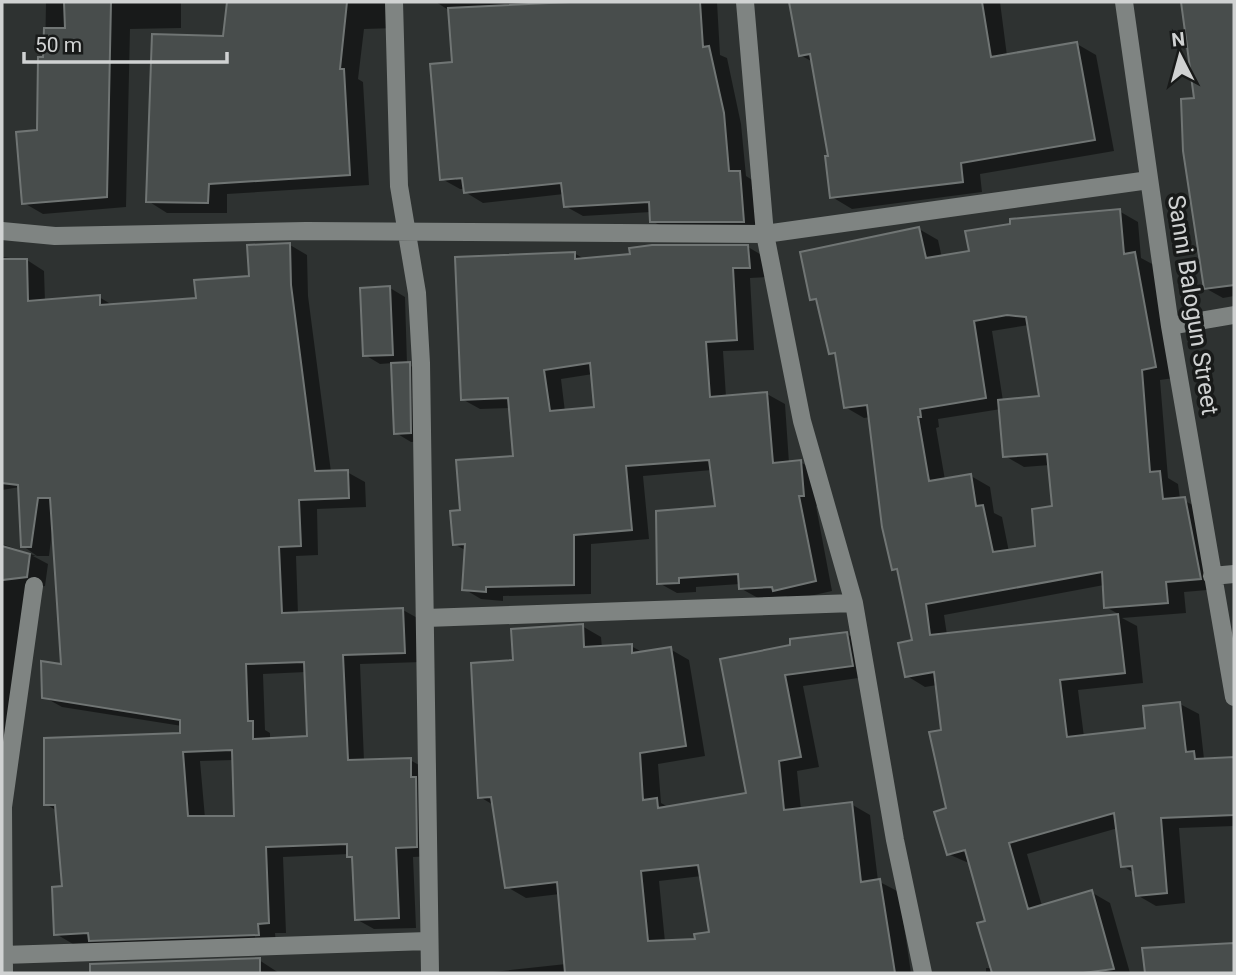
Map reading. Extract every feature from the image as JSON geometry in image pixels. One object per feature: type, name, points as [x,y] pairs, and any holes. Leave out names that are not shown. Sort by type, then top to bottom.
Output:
[{"type":"street","points":[[394,2],[398,173],[417,293],[421,363],[430,973]]},
{"type":"street","points":[[745,2],[765,233],[802,421],[854,603],[895,840],[923,973]]},
{"type":"street","name":"Sanni Balogun Street","points":[[1124,2],[1170,326],[1234,697]]},
{"type":"street","points":[[2,231],[55,236],[160,232],[765,233],[1149,180]]},
{"type":"street","points":[[1170,326],[1234,315]]},
{"type":"street","points":[[1212,576],[1234,574]]},
{"type":"street","points":[[34,586],[3,807],[3,964],[428,942]]},
{"type":"street","points":[[426,618],[854,603]]},
{"type":"building","points":[[64,2],[111,2],[107,197],[22,204],[16,132],[37,130],[38,57],[43,57],[44,28],[65,28]]},
{"type":"building","points":[[227,2],[347,2],[340,69],[344,69],[350,175],[209,184],[208,203],[146,202],[152,34],[223,36]]},
{"type":"building","points":[[570,2],[700,2],[703,47],[709,46],[724,113],[729,171],[740,171],[744,222],[650,222],[649,202],[564,207],[561,183],[464,193],[462,178],[440,180],[430,64],[452,62],[448,8]]},
{"type":"building","points":[[789,2],[982,2],[991,57],[1077,42],[1095,140],[961,163],[963,182],[830,198],[825,156],[828,156],[810,54],[799,56]]},
{"type":"building","points":[[1181,2],[1234,2],[1234,285],[1204,289],[1183,151],[1181,99],[1194,98]]},
{"type":"building","points":[[1120,209],[1124,254],[1135,252],[1156,367],[1142,370],[1150,472],[1160,471],[1163,499],[1185,497],[1201,579],[1166,582],[1168,603],[1104,608],[1102,572],[926,604],[930,635],[1118,614],[1125,673],[1060,680],[1067,737],[1145,728],[1143,706],[1180,702],[1186,752],[1194,751],[1195,759],[1234,757],[1234,815],[1161,818],[1167,893],[1136,896],[1132,866],[1121,867],[1114,813],[1009,843],[1028,909],[1092,890],[1114,969],[1083,973],[992,973],[977,923],[985,921],[965,850],[947,855],[934,812],[946,808],[929,732],[941,730],[934,672],[905,677],[898,643],[912,640],[897,569],[892,570],[882,527],[867,405],[844,408],[835,353],[829,354],[816,299],[810,300],[800,252],[919,227],[926,258],[969,251],[965,231],[1010,224],[1010,219]],"holes":[[[1007,315],[1026,317],[1039,396],[998,400],[1003,457],[1047,454],[1052,506],[1032,509],[1035,546],[993,552],[983,505],[976,506],[971,474],[929,481],[918,417],[921,417],[920,409],[986,398],[974,321]]]},
{"type":"building","points":[[290,243],[291,285],[315,471],[348,470],[349,498],[299,500],[301,546],[279,547],[282,613],[403,608],[405,653],[343,655],[348,760],[411,758],[411,777],[416,777],[417,847],[396,848],[399,918],[355,920],[352,857],[347,857],[347,844],[266,847],[269,923],[258,924],[259,935],[89,941],[88,933],[54,935],[52,887],[62,886],[55,805],[44,805],[44,738],[180,733],[180,720],[42,698],[41,661],[61,664],[50,498],[38,498],[31,547],[21,547],[18,485],[2,483],[2,259],[27,259],[28,301],[100,295],[100,305],[196,298],[194,280],[249,276],[247,245]],"holes":[[[304,662],[307,736],[253,739],[253,721],[248,721],[246,664]],[[232,750],[234,816],[188,816],[183,752]]]},
{"type":"building","points":[[652,245],[748,245],[750,268],[733,268],[737,340],[706,342],[710,397],[767,392],[773,463],[801,460],[804,496],[799,496],[816,581],[773,591],[772,587],[739,589],[738,574],[679,578],[679,583],[657,584],[656,511],[715,506],[709,460],[626,466],[632,530],[574,535],[574,585],[486,587],[486,592],[462,590],[465,544],[453,545],[450,511],[460,510],[456,460],[513,456],[508,398],[461,400],[455,257],[575,252],[575,259],[630,254],[629,248]],"holes":[[[590,363],[594,407],[550,411],[544,370]]]},
{"type":"building","points":[[390,286],[393,355],[363,356],[360,288]]},
{"type":"building","points":[[410,362],[411,433],[394,434],[391,363]]},
{"type":"building","points":[[2,546],[30,554],[27,577],[2,580]]},
{"type":"building","points":[[583,624],[584,647],[632,644],[632,653],[671,647],[686,746],[640,753],[643,800],[657,798],[658,808],[746,793],[720,659],[790,645],[790,639],[847,632],[853,666],[785,675],[801,757],[779,761],[784,810],[852,802],[861,882],[880,879],[895,973],[565,973],[557,882],[505,888],[491,797],[478,798],[471,663],[513,660],[511,629]],"holes":[[[698,865],[709,932],[694,934],[695,939],[648,941],[641,871]]]},
{"type":"building","points":[[1234,943],[1234,973],[1145,973],[1142,948]]},
{"type":"building","points":[[260,958],[260,973],[90,973],[90,964]]}]
